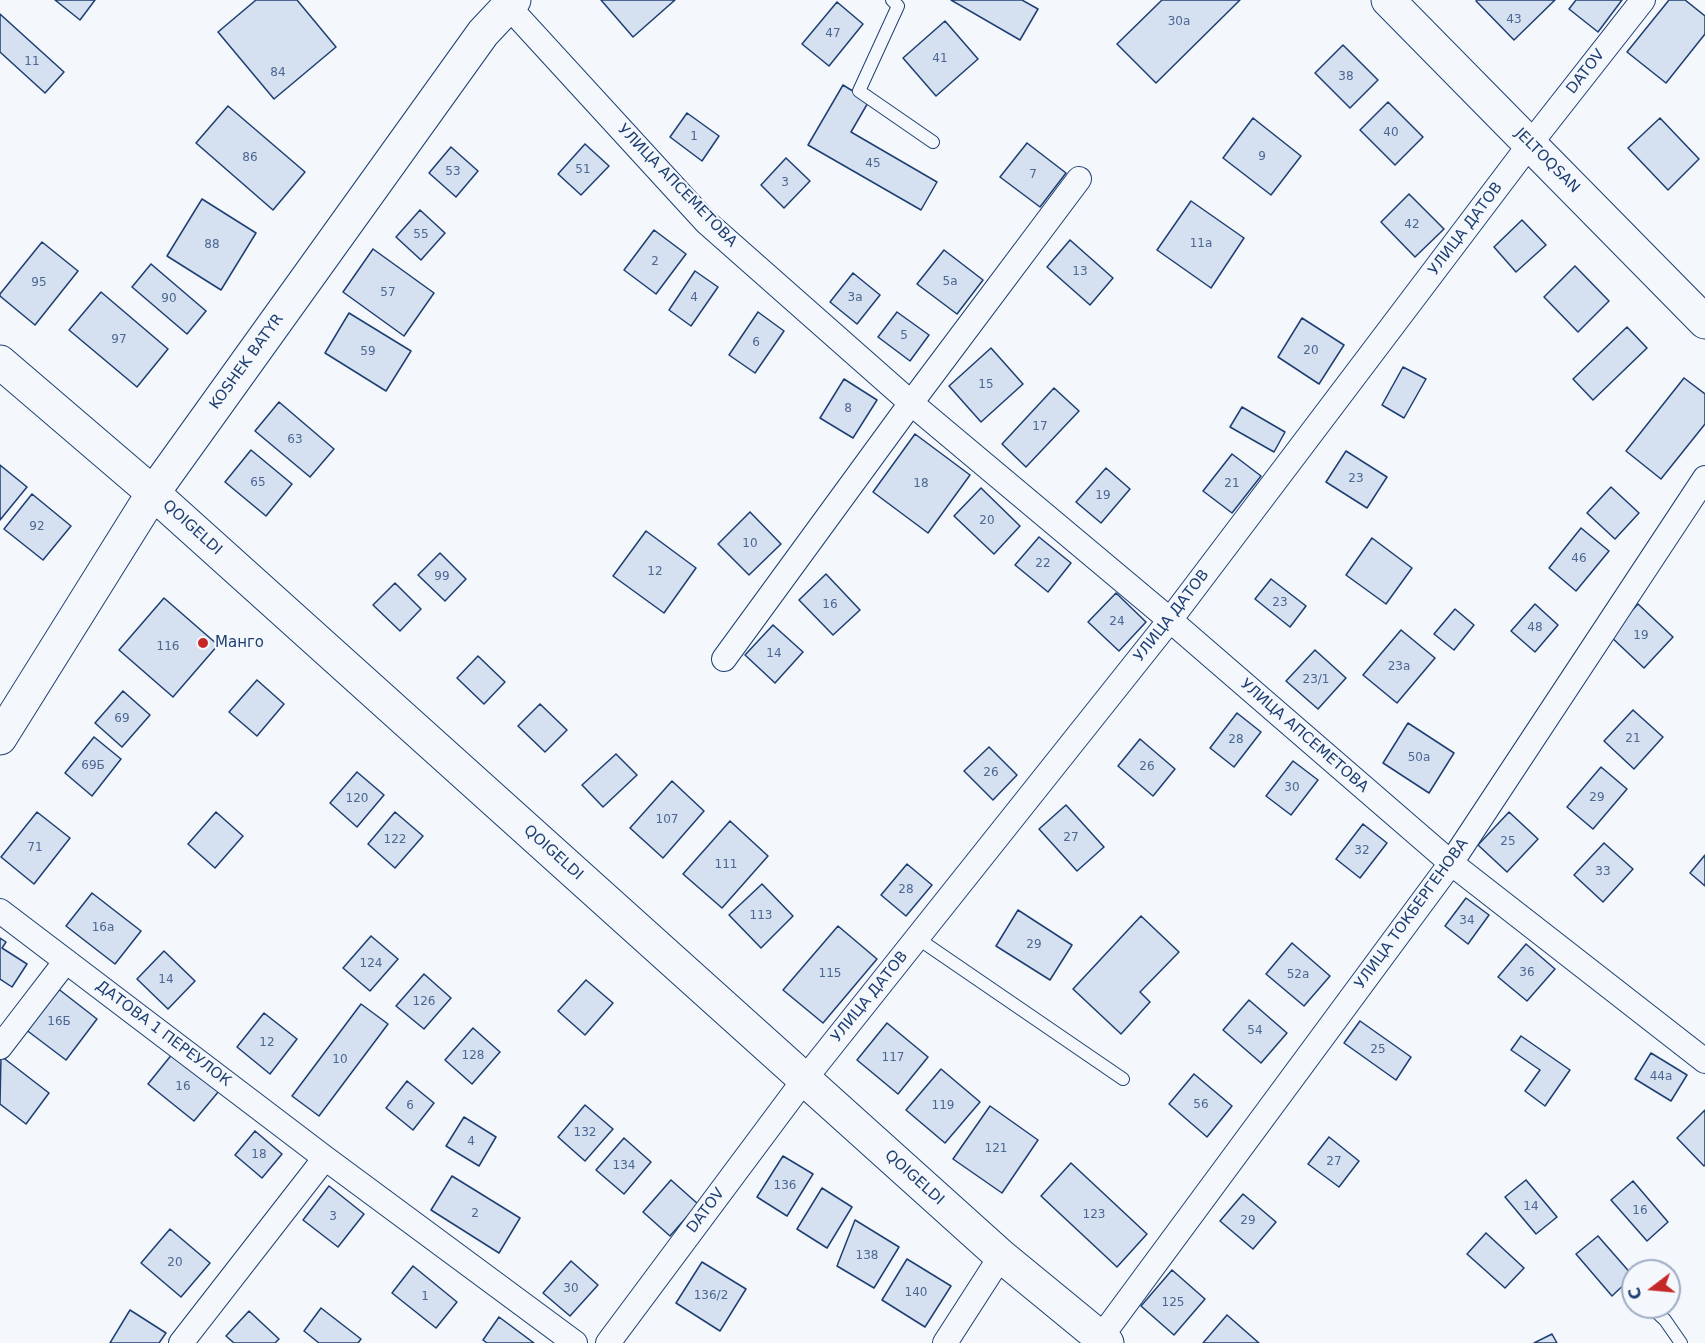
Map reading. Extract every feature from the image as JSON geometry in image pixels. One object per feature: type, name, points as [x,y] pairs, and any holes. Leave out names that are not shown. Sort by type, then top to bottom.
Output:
[{"type":"street","name":"JELTOQSAN","points":[[1388,0],[1705,322]]},
{"type":"street","name":"DATOV","points":[[1530,144],[1642,0]]},
{"type":"street","name":"УЛИЦА АПСЕМЕТОВА","points":[[511,3],[706,222],[911,403],[1170,620],[1451,862],[1705,1061]]},
{"type":"street","name":"KOSHEK BATYR","points":[[0,738],[153,493],[483,33],[511,3]]},
{"type":"street","name":"УЛИЦА ДАТОВ","points":[[804,1080],[1170,620],[1530,144]]},
{"type":"street","points":[[724,659],[911,403],[1079,179]]},
{"type":"street","name":"QOIGELDI","points":[[0,362],[153,493],[1001,1256],[1104,1340]]},
{"type":"street","name":"УЛИЦА ТОКБЕРГЕНОВА","points":[[1104,1340],[1451,862],[1705,478]]},
{"type":"street","name":"ДАТОВА 1 ПЕРЕУЛОК","points":[[0,911],[325,1158],[575,1343]]},
{"type":"street","points":[[0,1047],[66,961]]},
{"type":"street","name":"DATOV","points":[[608,1343],[804,1080]]},
{"type":"street","points":[[181,1343],[325,1158]]},
{"type":"street","points":[[945,1343],[1001,1256]]},
{"type":"lane","points":[[892,0],[898,6],[859,92],[933,142]]},
{"type":"lane","points":[[917,938],[1123,1079]]},
{"type":"lane","points":[[1664,1319],[1681,1343]]},
{"type":"building","points":[[55,0],[95,0],[80,20]]},
{"type":"building","points":[[256,0],[297,0],[336,47],[274,99],[218,32]]},
{"type":"building","points":[[601,0],[675,0],[633,37]]},
{"type":"building","points":[[951,0],[1022,0],[1038,9],[1020,40]]},
{"type":"building","points":[[1162,0],[1240,0],[1156,83],[1117,44]]},
{"type":"building","points":[[1477,0],[1555,0],[1514,40]]},
{"type":"building","points":[[1576,0],[1622,0],[1598,32],[1569,9]]},
{"type":"building","points":[[1669,0],[1685,0],[1705,16],[1705,34],[1666,83],[1627,52]]},
{"type":"building","points":[[837,2],[863,24],[829,66],[802,44]]},
{"type":"building","points":[[0,14],[64,72],[45,93],[0,52]]},
{"type":"building","points":[[945,21],[978,59],[936,96],[903,58]]},
{"type":"building","points":[[1343,45],[1378,80],[1350,108],[1315,73]]},
{"type":"building","points":[[843,85],[869,101],[851,132],[937,182],[921,210],[808,145]]},
{"type":"building","points":[[1388,102],[1423,137],[1395,165],[1360,130]]},
{"type":"building","points":[[228,106],[305,172],[273,210],[196,143]]},
{"type":"building","points":[[687,113],[719,136],[702,161],[670,137]]},
{"type":"building","points":[[1253,118],[1301,156],[1271,195],[1223,158]]},
{"type":"building","points":[[1660,118],[1699,159],[1668,190],[1628,148]]},
{"type":"building","points":[[1027,143],[1066,173],[1040,207],[1000,177]]},
{"type":"building","points":[[585,144],[609,166],[581,195],[558,174]]},
{"type":"building","points":[[451,147],[478,171],[456,197],[429,173]]},
{"type":"building","points":[[786,158],[810,181],[784,208],[761,185]]},
{"type":"building","points":[[1409,194],[1444,229],[1415,257],[1381,222]]},
{"type":"building","points":[[202,199],[256,233],[221,290],[167,256]]},
{"type":"building","points":[[1191,201],[1244,238],[1211,288],[1157,250]]},
{"type":"building","points":[[420,210],[445,233],[421,260],[396,237]]},
{"type":"building","points":[[1522,220],[1546,245],[1516,272],[1494,247]]},
{"type":"building","points":[[654,230],[686,254],[656,294],[624,270]]},
{"type":"building","points":[[1070,240],[1113,278],[1090,305],[1047,267]]},
{"type":"building","points":[[42,242],[78,271],[35,325],[0,294]]},
{"type":"building","points":[[373,249],[434,293],[404,336],[343,292]]},
{"type":"building","points":[[944,250],[983,280],[957,314],[917,284]]},
{"type":"building","points":[[151,264],[206,311],[187,334],[132,287]]},
{"type":"building","points":[[1575,266],[1609,301],[1578,332],[1544,297]]},
{"type":"building","points":[[695,271],[718,287],[691,326],[669,310]]},
{"type":"building","points":[[853,273],[880,295],[857,324],[830,302]]},
{"type":"building","points":[[101,292],[168,349],[137,387],[69,330]]},
{"type":"building","points":[[758,312],[784,331],[755,373],[729,355]]},
{"type":"building","points":[[897,312],[929,335],[910,361],[878,337]]},
{"type":"building","points":[[349,313],[411,351],[386,391],[325,353]]},
{"type":"building","points":[[1302,318],[1344,345],[1319,384],[1278,357]]},
{"type":"building","points":[[1627,327],[1647,348],[1593,400],[1573,379]]},
{"type":"building","points":[[991,348],[1023,384],[981,422],[949,386]]},
{"type":"building","points":[[1403,367],[1426,379],[1404,418],[1382,405]]},
{"type":"building","points":[[1684,378],[1705,394],[1705,424],[1661,479],[1626,451]]},
{"type":"building","points":[[844,379],[877,400],[853,438],[820,418]]},
{"type":"building","points":[[1054,388],[1079,411],[1026,467],[1002,444]]},
{"type":"building","points":[[279,402],[334,449],[310,477],[255,431]]},
{"type":"building","points":[[1242,407],[1285,432],[1274,452],[1230,427]]},
{"type":"building","points":[[915,434],[970,475],[928,533],[873,492]]},
{"type":"building","points":[[251,450],[292,484],[266,516],[225,482]]},
{"type":"building","points":[[1346,451],[1387,477],[1367,508],[1326,482]]},
{"type":"building","points":[[1232,454],[1261,476],[1232,513],[1203,491]]},
{"type":"building","points":[[0,465],[27,487],[0,520]]},
{"type":"building","points":[[1106,468],[1130,489],[1101,523],[1076,502]]},
{"type":"building","points":[[1611,487],[1639,513],[1615,539],[1587,513]]},
{"type":"building","points":[[981,488],[1020,526],[994,554],[954,516]]},
{"type":"building","points":[[32,494],[71,526],[43,560],[4,529]]},
{"type":"building","points":[[750,512],[781,544],[749,575],[718,544]]},
{"type":"building","points":[[1581,528],[1609,551],[1576,591],[1549,568]]},
{"type":"building","points":[[646,531],[696,568],[664,613],[613,576]]},
{"type":"building","points":[[1039,537],[1071,563],[1048,592],[1015,565]]},
{"type":"building","points":[[1372,538],[1412,568],[1386,604],[1346,575]]},
{"type":"building","points":[[440,553],[466,579],[445,601],[418,575]]},
{"type":"building","points":[[826,574],[860,610],[833,635],[799,600]]},
{"type":"building","points":[[1271,579],[1306,606],[1290,627],[1255,599]]},
{"type":"building","points":[[395,583],[421,609],[400,631],[373,605]]},
{"type":"building","points":[[1116,593],[1146,622],[1119,651],[1088,622]]},
{"type":"building","points":[[164,598],[218,645],[173,697],[119,650]]},
{"type":"building","points":[[1535,604],[1558,625],[1535,652],[1511,631]]},
{"type":"building","points":[[1638,604],[1673,637],[1644,668],[1609,635]]},
{"type":"building","points":[[1455,609],[1474,625],[1454,650],[1434,634]]},
{"type":"building","points":[[773,625],[803,652],[775,683],[745,655]]},
{"type":"building","points":[[1401,630],[1435,658],[1397,703],[1363,675]]},
{"type":"building","points":[[1315,650],[1346,678],[1318,709],[1286,681]]},
{"type":"building","points":[[478,656],[505,682],[484,704],[457,678]]},
{"type":"building","points":[[257,680],[284,704],[257,736],[229,712]]},
{"type":"building","points":[[123,691],[150,715],[122,747],[95,723]]},
{"type":"building","points":[[540,704],[567,730],[545,752],[518,726]]},
{"type":"building","points":[[1633,710],[1663,737],[1634,769],[1604,741]]},
{"type":"building","points":[[1237,713],[1261,732],[1234,767],[1210,748]]},
{"type":"building","points":[[1408,723],[1454,753],[1429,793],[1383,763]]},
{"type":"building","points":[[94,737],[121,759],[92,796],[65,773]]},
{"type":"building","points":[[1140,739],[1175,769],[1153,796],[1118,766]]},
{"type":"building","points":[[989,747],[1017,775],[993,800],[964,771]]},
{"type":"building","points":[[616,754],[637,775],[603,807],[582,785]]},
{"type":"building","points":[[1293,761],[1318,780],[1291,815],[1266,796]]},
{"type":"building","points":[[1601,767],[1627,789],[1593,829],[1567,807]]},
{"type":"building","points":[[357,772],[384,795],[357,827],[330,803]]},
{"type":"building","points":[[672,781],[704,811],[663,858],[630,828]]},
{"type":"building","points":[[1066,805],[1104,847],[1077,871],[1039,829]]},
{"type":"building","points":[[37,812],[70,838],[34,884],[1,857]]},
{"type":"building","points":[[216,812],[243,836],[215,868],[188,844]]},
{"type":"building","points":[[395,812],[423,836],[395,868],[368,844]]},
{"type":"building","points":[[1509,812],[1538,839],[1507,872],[1478,845]]},
{"type":"building","points":[[730,821],[768,856],[722,908],[683,874]]},
{"type":"building","points":[[1363,824],[1387,843],[1360,878],[1336,859]]},
{"type":"building","points":[[1604,843],[1633,869],[1603,902],[1574,875]]},
{"type":"building","points":[[1705,855],[1705,886],[1690,873]]},
{"type":"building","points":[[907,864],[932,885],[906,916],[881,895]]},
{"type":"building","points":[[762,884],[793,916],[761,948],[729,915]]},
{"type":"building","points":[[92,893],[141,931],[115,964],[66,926]]},
{"type":"building","points":[[1466,898],[1489,915],[1468,944],[1445,926]]},
{"type":"building","points":[[1018,910],[1072,945],[1050,980],[996,946]]},
{"type":"building","points":[[1141,916],[1179,952],[1140,992],[1150,1002],[1121,1034],[1073,989]]},
{"type":"building","points":[[838,926],[877,959],[823,1023],[783,990]]},
{"type":"building","points":[[371,936],[398,959],[370,991],[343,968]]},
{"type":"building","points":[[0,938],[6,942],[2,948],[27,964],[12,987],[0,979]]},
{"type":"building","points":[[1292,943],[1330,976],[1304,1006],[1266,974]]},
{"type":"building","points":[[1526,944],[1555,969],[1527,1001],[1498,977]]},
{"type":"building","points":[[164,951],[195,981],[168,1009],[137,979]]},
{"type":"building","points":[[424,974],[451,998],[424,1029],[396,1006]]},
{"type":"building","points":[[586,980],[613,1003],[585,1035],[558,1011]]},
{"type":"building","points":[[52,984],[97,1019],[66,1060],[21,1026]]},
{"type":"building","points":[[1249,1000],[1287,1033],[1261,1063],[1223,1030]]},
{"type":"building","points":[[361,1004],[388,1024],[319,1116],[292,1096]]},
{"type":"building","points":[[264,1013],[297,1039],[270,1074],[237,1047]]},
{"type":"building","points":[[1360,1021],[1411,1057],[1396,1080],[1344,1043]]},
{"type":"building","points":[[887,1023],[928,1057],[898,1094],[857,1060]]},
{"type":"building","points":[[473,1028],[500,1052],[472,1084],[445,1060]]},
{"type":"building","points":[[1521,1036],[1570,1070],[1545,1106],[1525,1091],[1540,1070],[1511,1050]]},
{"type":"building","points":[[173,1053],[219,1091],[194,1121],[148,1084]]},
{"type":"building","points":[[1651,1053],[1687,1075],[1671,1101],[1635,1079]]},
{"type":"building","points":[[1,1056],[49,1093],[26,1124],[0,1104]]},
{"type":"building","points":[[941,1069],[980,1102],[945,1143],[906,1110]]},
{"type":"building","points":[[1194,1074],[1232,1106],[1207,1137],[1169,1104]]},
{"type":"building","points":[[407,1081],[434,1103],[413,1130],[386,1108]]},
{"type":"building","points":[[585,1105],[613,1129],[585,1161],[558,1137]]},
{"type":"building","points":[[990,1106],[1038,1140],[1002,1193],[953,1159]]},
{"type":"building","points":[[1705,1110],[1705,1165],[1704,1166],[1677,1138]]},
{"type":"building","points":[[464,1117],[496,1137],[479,1166],[446,1146]]},
{"type":"building","points":[[255,1131],[282,1154],[262,1178],[235,1155]]},
{"type":"building","points":[[1329,1137],[1359,1161],[1339,1187],[1308,1164]]},
{"type":"building","points":[[624,1138],[651,1162],[624,1194],[596,1170]]},
{"type":"building","points":[[783,1156],[813,1174],[787,1216],[757,1197]]},
{"type":"building","points":[[1071,1163],[1147,1234],[1117,1267],[1041,1196]]},
{"type":"building","points":[[452,1176],[520,1218],[499,1253],[431,1210]]},
{"type":"building","points":[[671,1180],[698,1204],[670,1236],[643,1212]]},
{"type":"building","points":[[1526,1180],[1557,1217],[1536,1234],[1505,1197]]},
{"type":"building","points":[[1633,1181],[1668,1222],[1647,1241],[1611,1200]]},
{"type":"building","points":[[329,1186],[364,1214],[338,1247],[303,1220]]},
{"type":"building","points":[[822,1188],[852,1207],[827,1248],[797,1229]]},
{"type":"building","points":[[1243,1194],[1276,1222],[1253,1249],[1220,1221]]},
{"type":"building","points":[[855,1220],[899,1247],[874,1288],[837,1266]]},
{"type":"building","points":[[170,1229],[210,1263],[181,1297],[141,1263]]},
{"type":"building","points":[[1486,1233],[1524,1268],[1505,1288],[1467,1254]]},
{"type":"building","points":[[1598,1236],[1621,1262],[1621,1287],[1612,1296],[1576,1254]]},
{"type":"building","points":[[907,1259],[951,1286],[925,1327],[882,1300]]},
{"type":"building","points":[[571,1261],[598,1285],[570,1316],[543,1293]]},
{"type":"building","points":[[702,1262],[746,1289],[720,1331],[676,1303]]},
{"type":"building","points":[[413,1266],[457,1302],[436,1328],[392,1293]]},
{"type":"building","points":[[1172,1270],[1205,1299],[1174,1335],[1141,1306]]},
{"type":"building","points":[[321,1308],[361,1339],[358,1343],[319,1343],[304,1331]]},
{"type":"building","points":[[130,1310],[166,1333],[159,1343],[110,1343]]},
{"type":"building","points":[[249,1311],[279,1339],[275,1343],[234,1343],[226,1336]]},
{"type":"building","points":[[1227,1315],[1259,1343],[1203,1343]]},
{"type":"building","points":[[499,1317],[534,1343],[487,1343],[483,1340]]},
{"type":"building","points":[[1552,1334],[1557,1343],[1534,1343]]},
{"type":"place","name":"Манго","points":[[203,643]]}]
